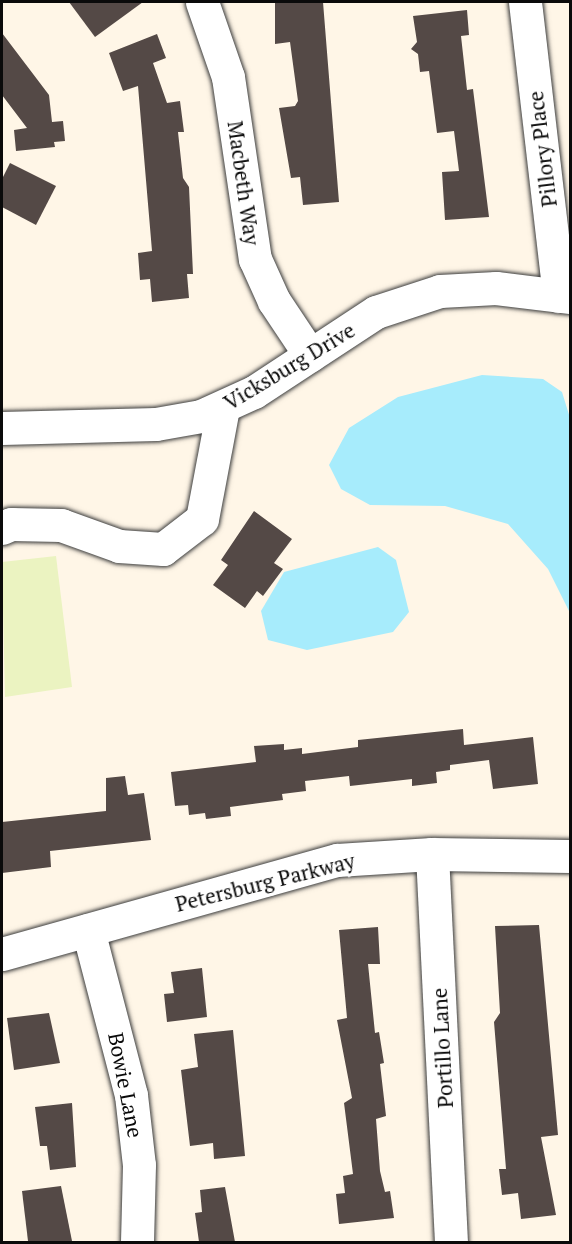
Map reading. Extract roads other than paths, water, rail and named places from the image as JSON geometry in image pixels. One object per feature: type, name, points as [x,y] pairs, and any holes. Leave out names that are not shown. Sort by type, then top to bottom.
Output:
[{"type":"street","name":"Macbeth Way","points":[[202,2],[231,90],[255,259],[274,302],[310,355]]},
{"type":"street","name":"Pillory Place","points":[[525,2],[565,297]]},
{"type":"street","name":"Vicksburg Drive","points":[[2,428],[156,424],[223,408],[376,312],[440,291],[496,288],[565,297]]},
{"type":"street","points":[[2,528],[11,524],[61,525],[119,546],[163,549],[202,519],[223,408]]},
{"type":"street","name":"Petersburg Parkway","points":[[2,954],[337,860],[432,854],[570,856]]},
{"type":"street","name":"Portillo Lane","points":[[432,854],[451,1242]]},
{"type":"street","name":"Bowie Lane","points":[[88,930],[131,1095],[139,1165],[137,1242]]},
{"type":"water","points":[[482,375],[543,379],[562,392],[570,418],[570,613],[548,569],[508,524],[445,506],[370,505],[341,489],[329,465],[349,428],[398,397]]},
{"type":"water","points":[[378,547],[396,560],[409,612],[393,632],[307,650],[268,640],[261,611],[284,572]]}]
